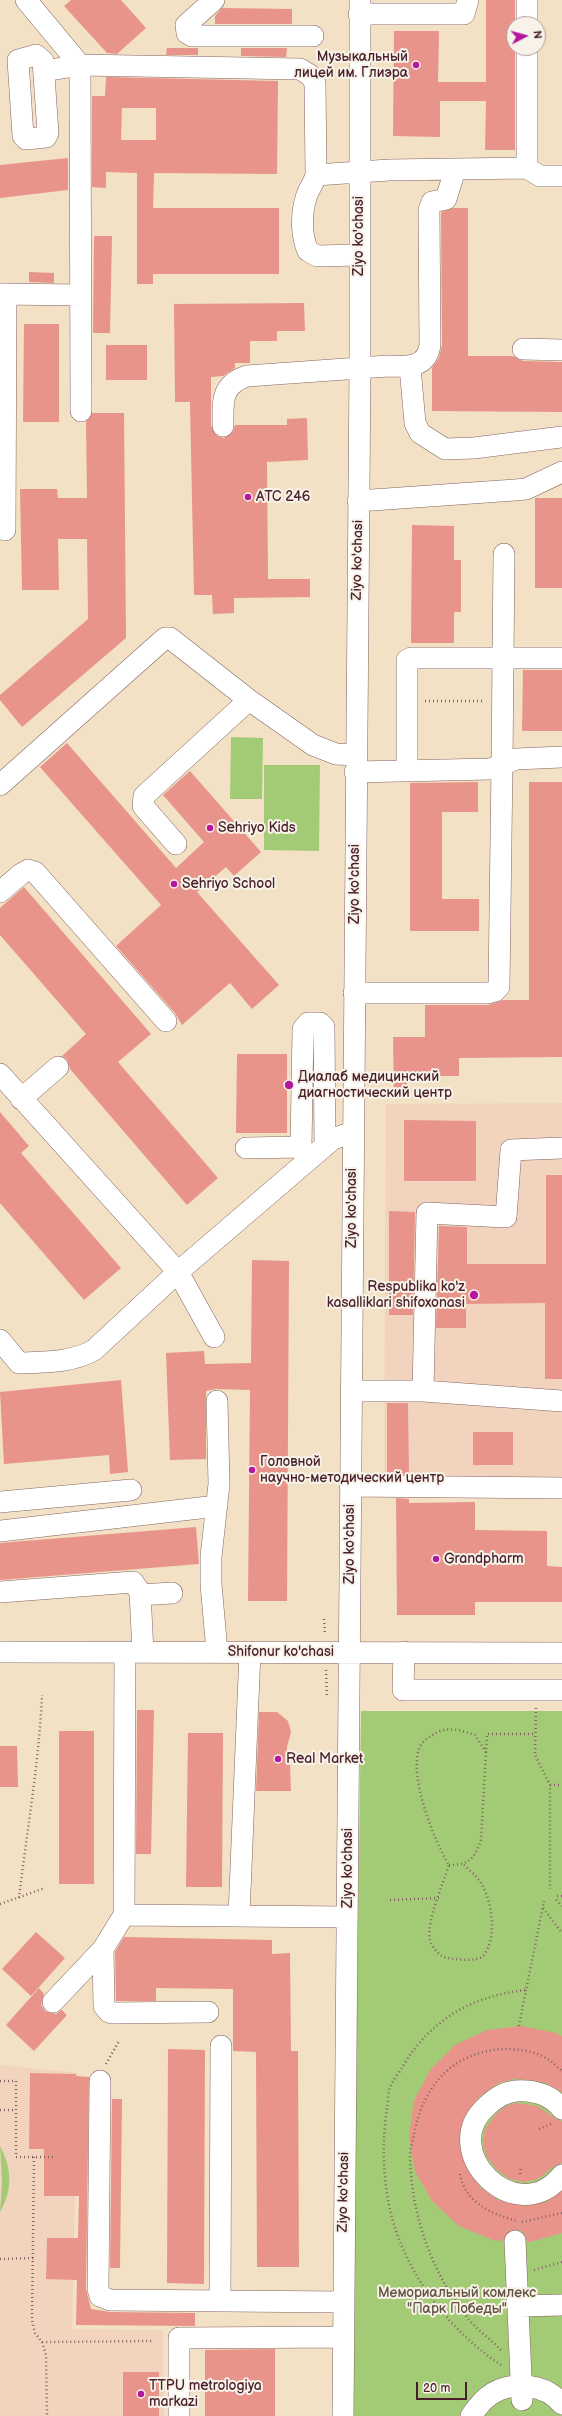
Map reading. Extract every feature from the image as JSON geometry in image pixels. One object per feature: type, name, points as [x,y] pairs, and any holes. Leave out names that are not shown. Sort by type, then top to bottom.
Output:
[{"type":"street","points":[[26,0],[80,65],[81,411]]},
{"type":"street","points":[[214,0],[186,25],[187,33],[192,36],[313,36]]},
{"type":"street","points":[[360,7],[464,14],[468,0]]},
{"type":"street","points":[[527,0],[527,16]]},
{"type":"street","name":"Ziyo ko'chasi","points":[[343,2416],[342,2302],[351,2043],[347,1917],[355,764],[360,368],[360,7]]},
{"type":"street","points":[[527,56],[528,168]]},
{"type":"street","points":[[44,71],[80,65],[300,69],[310,75],[315,83],[316,175],[306,197],[304,207],[303,234],[308,251],[318,256],[359,255]]},
{"type":"street","points":[[316,175],[390,170],[528,168],[540,176],[562,176]]},
{"type":"street","points":[[224,426],[224,397],[236,380],[246,376],[360,368],[410,367],[422,362],[429,354],[430,345],[429,210],[432,202],[446,198],[455,170]]},
{"type":"street","points":[[5,530],[3,294],[81,295]]},
{"type":"street","points":[[523,349],[562,350]]},
{"type":"street","points":[[410,367],[415,423],[420,433],[445,449],[474,448],[562,437]]},
{"type":"street","points":[[358,501],[514,490],[526,488],[562,472]]},
{"type":"street","points":[[354,993],[488,993],[495,991],[499,987],[504,554]]},
{"type":"street","points":[[0,785],[165,638],[170,638],[249,700],[313,745],[336,754],[355,764],[407,771],[490,769],[516,759],[562,757]]},
{"type":"street","points":[[407,771],[407,660],[411,658],[562,658]]},
{"type":"street","points":[[176,844],[143,806],[144,796],[249,700]]},
{"type":"street","points":[[0,892],[28,870],[35,872],[166,1021]]},
{"type":"street","points":[[304,1154],[302,1029],[308,1023],[320,1023],[324,1027],[325,1146]]},
{"type":"street","points":[[21,1099],[58,1068]]},
{"type":"street","points":[[0,1074],[178,1272],[214,1337]]},
{"type":"street","points":[[0,1340],[9,1363],[60,1361],[74,1358],[94,1350],[304,1154],[325,1146],[333,1139],[353,1132]]},
{"type":"street","points":[[246,1148],[304,1154]]},
{"type":"street","points":[[423,1391],[427,1213],[506,1217],[511,1150],[562,1148]]},
{"type":"street","points":[[351,1391],[423,1391],[562,1401]]},
{"type":"street","points":[[217,1401],[219,1484],[211,1557],[211,1584],[217,1652]]},
{"type":"street","points":[[350,1486],[562,1488]]},
{"type":"street","points":[[0,1502],[131,1490]]},
{"type":"street","points":[[0,1531],[217,1506]]},
{"type":"street","points":[[0,1592],[129,1581],[138,1586],[140,1595],[134,1652],[124,1915],[103,1949],[53,2002]]},
{"type":"street","points":[[140,1595],[172,1593]]},
{"type":"street","name":"Shifonur ko'chasi","points":[[0,1652],[562,1653]]},
{"type":"street","points":[[239,1915],[250,1652]]},
{"type":"street","points":[[404,1652],[402,1690],[562,1690]]},
{"type":"street","points":[[124,1915],[347,1917]]},
{"type":"street","points":[[103,1949],[104,2006],[109,2012],[208,2012]]},
{"type":"street","points":[[220,2301],[221,2046]]},
{"type":"street","points":[[100,2081],[98,2289],[100,2296],[110,2300],[342,2302]]},
{"type":"street","points":[[562,2109],[544,2094],[528,2090],[511,2092],[495,2098],[483,2109],[474,2124],[471,2141],[473,2157],[481,2173],[494,2185],[509,2192],[522,2194],[543,2190],[562,2175]]},
{"type":"street","points":[[515,2241],[522,2380]]},
{"type":"street","points":[[519,2306],[562,2305]]},
{"type":"street","points":[[179,2416],[179,2338],[343,2337]]},
{"type":"street","points":[[522,2380],[544,2390],[562,2404]]},
{"type":"street","points":[[471,2416],[479,2404],[493,2393],[510,2387],[522,2380]]},
{"type":"path","points":[[406,701],[502,701]]},
{"type":"path","points":[[536,1690],[535,1755],[550,1785],[550,1889]]},
{"type":"path","points":[[19,1898],[28,1817],[40,1740],[42,1695]]},
{"type":"path","points":[[464,1865],[481,1883],[490,1903],[490,1939],[483,1957],[474,1961],[444,1957],[435,1950],[430,1939],[430,1925],[449,1865],[428,1823],[421,1794],[419,1749],[426,1738],[438,1732],[455,1729],[475,1735],[486,1752]]},
{"type":"path","points":[[449,1865],[464,1865],[476,1855],[482,1840],[487,1734],[536,1734]]},
{"type":"path","points":[[550,1785],[562,1786]]},
{"type":"path","points":[[0,1904],[45,1888]]},
{"type":"path","points":[[562,1896],[556,1898],[562,1906]]},
{"type":"path","points":[[390,1900],[439,1898]]},
{"type":"path","points":[[519,2026],[544,1901]]},
{"type":"path","points":[[543,1908],[562,1933]]},
{"type":"path","points":[[522,2380],[478,2348],[448,2320],[422,2285],[403,2250],[391,2211],[384,2166],[385,2130],[390,2088],[412,2050],[439,2023],[469,2004],[502,1993],[526,1990]]},
{"type":"path","points":[[100,2081],[109,2055],[119,2041]]},
{"type":"path","points":[[522,2380],[503,2352],[471,2321],[448,2289],[431,2256],[418,2222],[410,2154],[418,2114],[434,2084],[460,2060],[488,2050],[518,2049],[545,2057],[562,2072]]},
{"type":"path","points":[[0,2081],[16,2081],[16,2157],[53,2157]]},
{"type":"path","points":[[0,2110],[16,2110]]},
{"type":"path","points":[[34,2157],[32,2320],[35,2333],[42,2342],[46,2356],[48,2416]]},
{"type":"path","points":[[0,2259],[33,2258]]},
{"type":"path","points":[[517,2272],[541,2269],[562,2262]]},
{"type":"path","points":[[42,2342],[153,2341]]},
{"type":"shaded area","name":"Respublika ko'z kasalliklari shifoxonasi","points":[[562,1103],[562,1493],[384,1491],[386,1104]]},
{"type":"shaded area","points":[[0,2065],[78,2073],[72,2329],[163,2330],[164,2416],[0,2416]]},
{"type":"green space","points":[[231,737],[263,738],[262,799],[230,799]]},
{"type":"green space","points":[[264,765],[320,765],[319,851],[264,850]]},
{"type":"green space","name":"Мемориальный комлекс \"Парк Победы\"","points":[[361,1711],[562,1711],[562,2416],[351,2416]]},
{"type":"green space","points":[[0,2146],[9,2171],[9,2187],[0,2212],[2,2182]]},
{"type":"building","points":[[71,0],[121,0],[146,28],[117,54],[107,53],[64,6]]},
{"type":"building","name":"Музыкальный лицей им. Глиэра","points":[[486,0],[515,0],[515,16],[506,16],[506,56],[515,56],[515,150],[485,150],[486,101],[440,101],[440,137],[393,136],[394,31],[439,31],[438,82],[486,82]]},
{"type":"building","points":[[222,8],[292,9],[292,24],[215,24],[215,16]]},
{"type":"building","points":[[167,48],[198,48],[198,55],[166,55]]},
{"type":"building","points":[[241,48],[287,48],[286,57],[241,56]]},
{"type":"building","points":[[106,77],[278,81],[277,174],[154,173],[153,208],[279,208],[279,274],[153,274],[153,284],[137,284],[137,173],[106,172],[106,188],[92,187],[92,96],[105,96]],"holes":[[[122,108],[156,108],[156,140],[121,140]]]},
{"type":"building","points":[[68,158],[68,190],[0,198],[0,165]]},
{"type":"building","points":[[453,208],[468,208],[468,356],[513,356],[523,361],[562,362],[562,412],[432,411],[432,368],[439,358],[442,345],[441,212]]},
{"type":"building","points":[[94,236],[112,236],[110,333],[93,333]]},
{"type":"building","points":[[29,272],[54,273],[54,283],[29,282]]},
{"type":"building","points":[[304,303],[305,331],[277,331],[277,341],[250,341],[250,363],[235,363],[235,368],[223,376],[211,377],[211,426],[217,436],[224,438],[233,432],[235,425],[287,425],[287,419],[307,418],[308,460],[267,462],[268,579],[310,579],[310,597],[234,598],[234,613],[213,614],[212,595],[194,595],[190,402],[175,402],[174,304]]},
{"type":"building","points":[[24,324],[59,324],[59,422],[23,422]]},
{"type":"building","points":[[106,345],[147,345],[147,380],[106,380]]},
{"type":"building","points":[[92,413],[124,413],[126,638],[22,727],[0,700],[0,695],[88,619],[87,539],[58,539],[59,590],[22,590],[20,489],[57,489],[58,498],[87,498],[86,422]]},
{"type":"building","points":[[535,498],[562,498],[562,588],[535,588]]},
{"type":"building","points":[[412,525],[454,526],[454,560],[461,560],[461,612],[454,612],[454,643],[411,643]]},
{"type":"building","points":[[523,670],[562,670],[562,731],[522,731]]},
{"type":"building","name":"Sehriyo School","points":[[67,743],[176,868],[204,842],[163,795],[190,771],[261,852],[234,876],[226,867],[197,892],[279,985],[252,1009],[230,983],[182,1025],[175,1013],[116,946],[161,905],[40,767]]},
{"type":"building","points":[[478,782],[478,812],[442,812],[442,899],[479,899],[479,931],[410,931],[410,783]]},
{"type":"building","points":[[529,782],[562,782],[562,1057],[459,1058],[459,1076],[407,1076],[407,1097],[394,1097],[393,1037],[425,1037],[425,1005],[488,1005],[503,1000],[529,1000]]},
{"type":"building","points":[[24,887],[151,1034],[118,1062],[218,1178],[187,1205],[70,1069],[67,1059],[62,1056],[86,1034],[0,935],[0,908]]},
{"type":"building","points":[[237,1054],[287,1054],[287,1133],[236,1133]]},
{"type":"building","points":[[0,1112],[29,1146],[21,1153],[121,1268],[84,1300],[0,1203]]},
{"type":"building","points":[[404,1120],[476,1121],[476,1181],[404,1181]]},
{"type":"building","points":[[546,1175],[562,1175],[562,1379],[545,1379],[545,1303],[466,1304],[466,1328],[436,1328],[439,1226],[467,1227],[467,1264],[546,1264]]},
{"type":"building","points":[[389,1211],[415,1212],[413,1315],[389,1315]]},
{"type":"building","points":[[252,1260],[289,1261],[287,1601],[248,1601],[250,1390],[216,1389],[206,1391],[206,1459],[170,1460],[166,1353],[204,1351],[205,1364],[251,1363]]},
{"type":"building","points":[[121,1380],[128,1472],[110,1474],[109,1455],[4,1464],[0,1392]]},
{"type":"building","points":[[387,1403],[408,1403],[409,1475],[387,1474]]},
{"type":"building","points":[[473,1432],[513,1432],[513,1465],[473,1465]]},
{"type":"building","name":"Grandpharm","points":[[396,1498],[409,1499],[409,1503],[475,1502],[475,1530],[547,1531],[547,1566],[562,1567],[562,1602],[475,1602],[475,1615],[397,1615]]},
{"type":"building","points":[[196,1527],[199,1564],[0,1580],[0,1543]]},
{"type":"building","points":[[137,1710],[154,1710],[151,1854],[136,1854]]},
{"type":"building","points":[[259,1712],[277,1712],[288,1721],[291,1732],[287,1747],[287,1760],[290,1763],[291,1791],[256,1791]]},
{"type":"building","points":[[59,1731],[94,1731],[94,1884],[59,1884]]},
{"type":"building","points":[[188,1733],[223,1733],[222,1887],[186,1887]]},
{"type":"building","points":[[0,1746],[17,1746],[18,1787],[0,1787]]},
{"type":"building","points":[[36,1932],[65,1958],[31,1996],[2,1969]]},
{"type":"building","points":[[124,1937],[272,1940],[272,1954],[290,1953],[291,2051],[298,2051],[299,2267],[257,2267],[256,2052],[233,2051],[233,1989],[156,1988],[156,2001],[116,2001],[115,1952]]},
{"type":"building","points":[[39,1988],[44,1994],[41,2005],[45,2011],[56,2014],[62,2010],[67,2015],[34,2051],[6,2025]]},
{"type":"building","points":[[522,2026],[556,2033],[562,2036],[562,2092],[546,2083],[531,2080],[514,2079],[499,2083],[479,2097],[464,2117],[459,2142],[467,2169],[481,2188],[498,2200],[526,2206],[546,2202],[562,2191],[562,2233],[530,2242],[527,2242],[525,2235],[520,2230],[509,2231],[503,2241],[493,2240],[459,2226],[432,2201],[415,2171],[409,2136],[414,2101],[430,2070],[455,2045],[487,2030]]},
{"type":"building","points":[[168,2049],[205,2050],[204,2284],[167,2283]]},
{"type":"building","points":[[30,2073],[76,2074],[76,2076],[89,2077],[86,2289],[91,2309],[110,2312],[195,2313],[195,2326],[76,2325],[77,2280],[46,2279],[47,2238],[78,2238],[79,2196],[44,2196],[44,2149],[29,2149]]},
{"type":"building","points":[[112,2099],[122,2099],[120,2268],[110,2268]]},
{"type":"building","points":[[517,2103],[537,2106],[558,2120],[562,2121],[562,2163],[554,2166],[538,2179],[524,2182],[510,2179],[497,2170],[487,2157],[483,2143],[485,2129],[496,2114],[506,2106]]},
{"type":"building","points":[[275,2349],[275,2416],[205,2416],[205,2350]]},
{"type":"building","name":"TTPU metrologiya markazi","points":[[123,2372],[159,2372],[159,2416],[123,2416]]},
{"type":"place","name":"Музыкальный лицей им. Глиэра","points":[[416,65]]},
{"type":"place","name":"АТС 246","points":[[248,497]]},
{"type":"place","name":"Sehriyo Kids","points":[[210,828]]},
{"type":"place","name":"Sehriyo School","points":[[174,884]]},
{"type":"place","name":"Диалаб медицинский диагностический центр","points":[[289,1085]]},
{"type":"place","name":"Respublika ko'z kasalliklari shifoxonasi","points":[[474,1295]]},
{"type":"place","name":"Головной научно-методический центр","points":[[252,1470]]},
{"type":"place","name":"Grandpharm","points":[[436,1559]]},
{"type":"place","name":"Real Market","points":[[278,1759]]},
{"type":"place","name":"TTPU metrologiya markazi","points":[[141,2394]]}]
